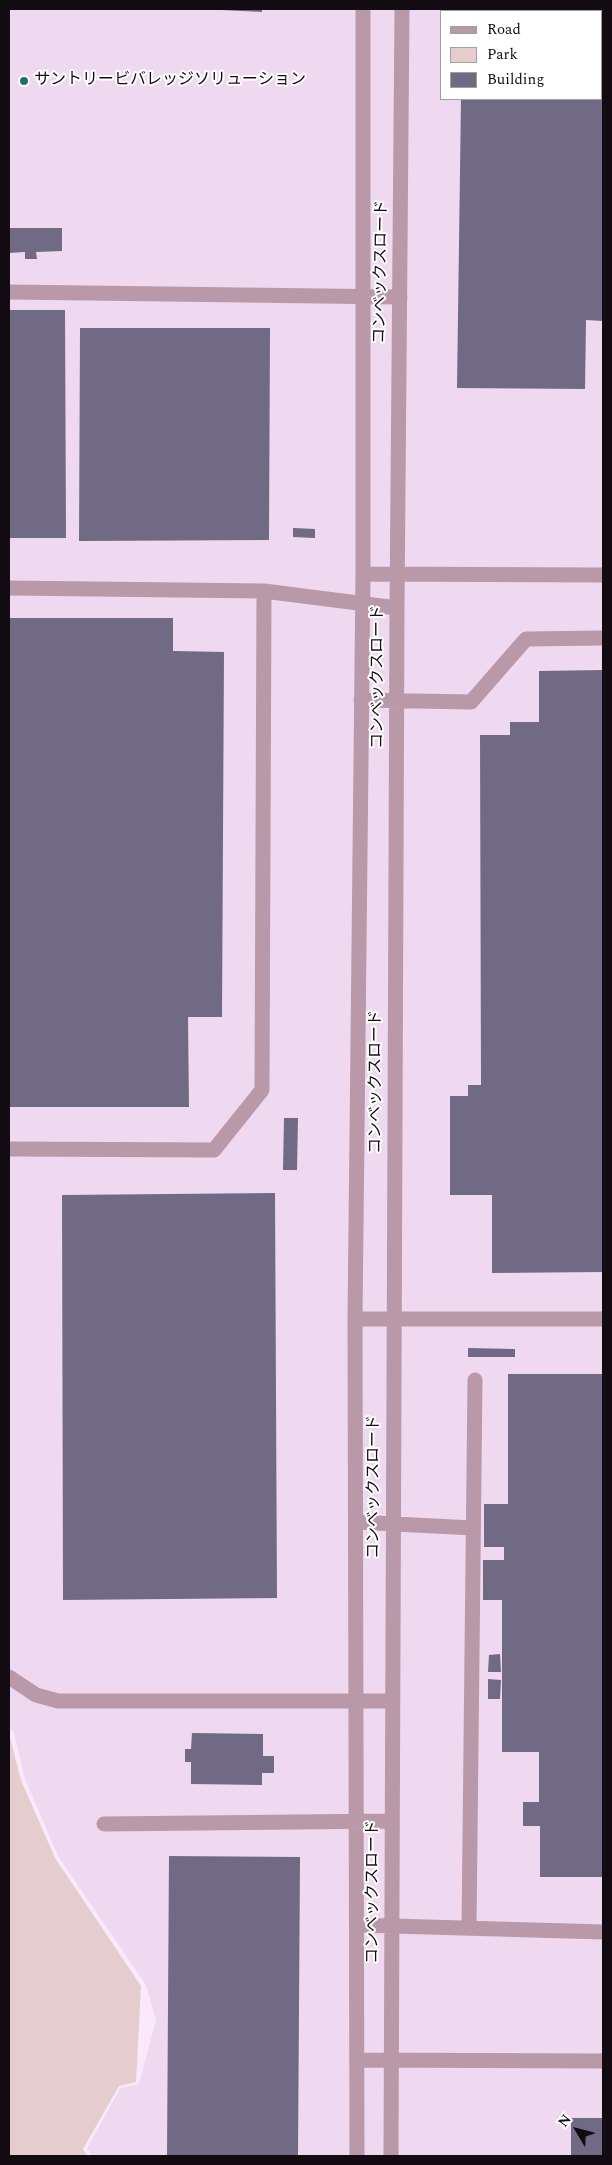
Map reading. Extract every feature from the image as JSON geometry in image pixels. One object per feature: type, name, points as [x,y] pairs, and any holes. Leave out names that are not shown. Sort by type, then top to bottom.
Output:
[{"type":"street","name":"コンベックスロード","points":[[357,2156],[355,1319],[362,604],[363,9]]},
{"type":"street","name":"コンベックスロード","points":[[391,2156],[396,701],[402,9]]},
{"type":"street","points":[[9,292],[400,296]]},
{"type":"street","points":[[362,574],[603,575]]},
{"type":"street","points":[[9,588],[264,591],[397,608]]},
{"type":"street","points":[[9,1149],[214,1150],[262,1090],[264,591]]},
{"type":"street","points":[[361,700],[471,702],[526,639],[603,638]]},
{"type":"street","points":[[355,1319],[603,1319]]},
{"type":"street","points":[[469,1928],[475,1380]]},
{"type":"street","points":[[356,1522],[473,1528]]},
{"type":"street","points":[[9,1677],[36,1695],[58,1701],[392,1701]]},
{"type":"street","points":[[104,1824],[392,1821]]},
{"type":"street","points":[[357,1925],[603,1932]]},
{"type":"street","points":[[357,2060],[603,2061]]},
{"type":"shaded area","points":[[9,9],[603,9],[603,2156],[92,2156],[87,2149],[120,2088],[139,2084],[156,2020],[146,1985],[58,1856],[25,1779],[14,1733],[9,1727]]},
{"type":"green space","points":[[9,1734],[21,1780],[55,1858],[141,1986],[136,2082],[119,2086],[83,2149],[87,2156],[9,2156]]},
{"type":"building","points":[[262,9],[262,12],[221,10]]},
{"type":"building","points":[[603,9],[603,321],[586,320],[585,389],[457,388],[461,100],[602,100],[602,10],[463,10]]},
{"type":"building","points":[[9,228],[62,228],[62,251],[36,252],[37,259],[25,259],[25,252],[9,253]]},
{"type":"building","points":[[9,310],[65,310],[66,538],[9,538]]},
{"type":"building","points":[[80,328],[270,328],[269,540],[79,541]]},
{"type":"building","points":[[293,528],[315,529],[315,538],[293,537]]},
{"type":"building","points":[[9,618],[173,618],[173,651],[224,652],[222,1017],[188,1017],[189,1107],[9,1107]]},
{"type":"building","points":[[603,670],[603,1272],[492,1273],[492,1195],[450,1195],[450,1096],[468,1096],[468,1085],[481,1085],[480,735],[510,735],[510,722],[539,722],[539,671]]},
{"type":"building","points":[[284,1118],[298,1118],[297,1170],[283,1170]]},
{"type":"building","points":[[275,1193],[277,1598],[63,1600],[62,1195]]},
{"type":"building","points":[[468,1348],[515,1349],[515,1357],[468,1357]]},
{"type":"building","points":[[508,1374],[603,1374],[603,1877],[540,1877],[540,1826],[523,1826],[523,1802],[539,1802],[539,1752],[502,1752],[502,1600],[483,1600],[483,1560],[504,1560],[504,1547],[484,1547],[484,1504],[508,1504]]},
{"type":"building","points":[[500,1654],[501,1672],[488,1672],[489,1655]]},
{"type":"building","points":[[488,1679],[501,1680],[500,1699],[488,1699]]},
{"type":"building","points":[[192,1733],[263,1734],[263,1756],[274,1756],[274,1773],[262,1773],[262,1785],[191,1784],[191,1762],[185,1762],[185,1749],[191,1749]]},
{"type":"building","points":[[169,1856],[300,1857],[298,2156],[167,2156]]},
{"type":"building","points":[[571,2118],[603,2118],[603,2156],[571,2156]]},
{"type":"place","name":"サントリービバレッジソリューション","points":[[24,81]]}]
